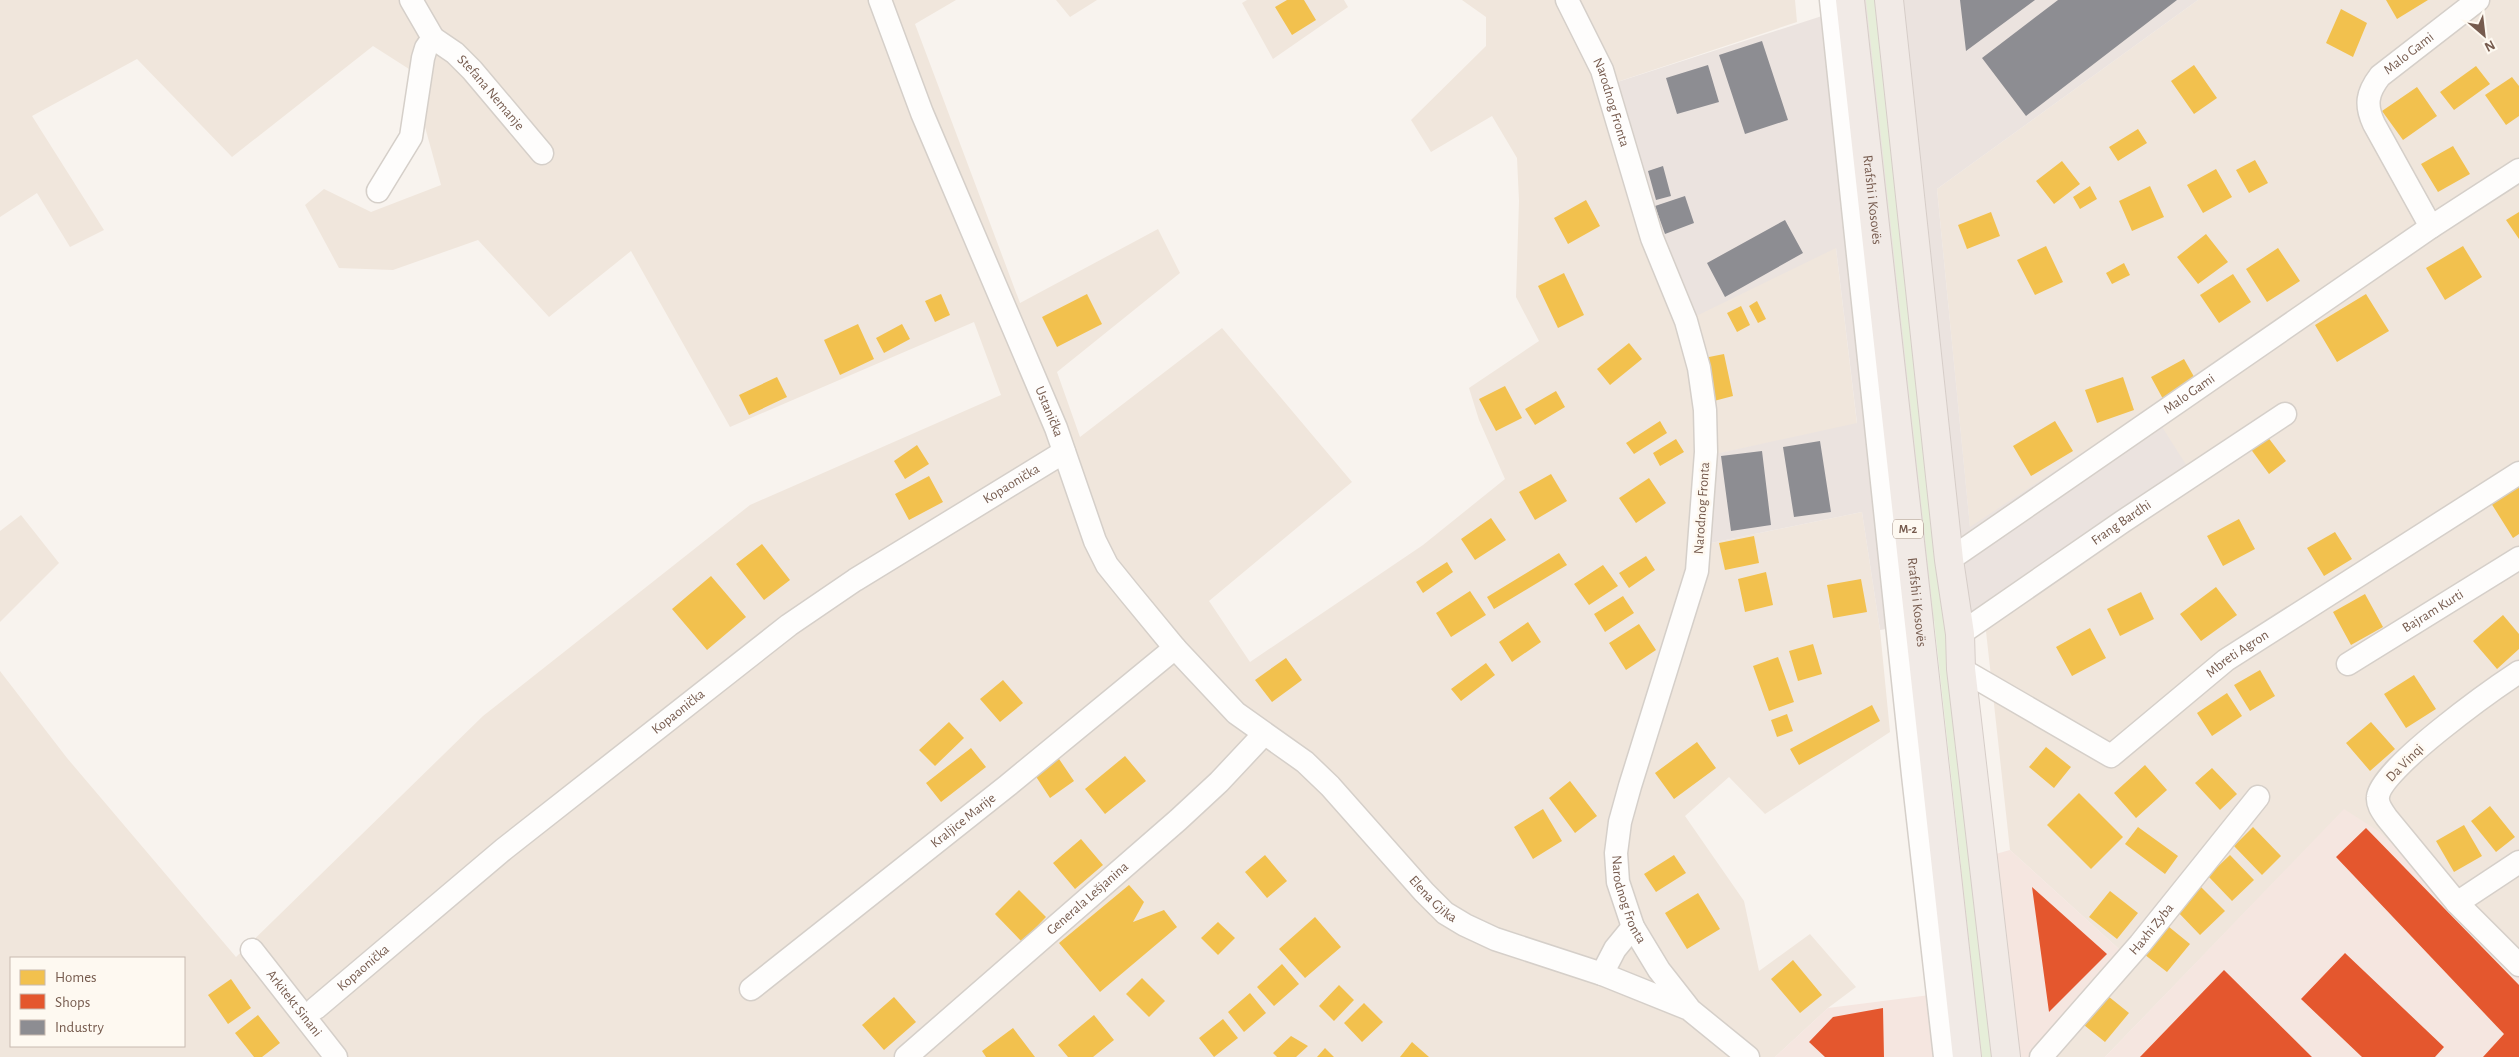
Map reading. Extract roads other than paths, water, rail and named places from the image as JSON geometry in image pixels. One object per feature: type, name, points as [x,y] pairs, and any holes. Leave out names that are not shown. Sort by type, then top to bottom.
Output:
[{"type":"highway","name":"Rrafshi i Kosovës","points":[[1850,0],[1967,1057]]},
{"type":"highway","points":[[1890,0],[1949,560],[1960,634],[1962,669],[2006,1057]]},
{"type":"street","name":"Stefana Nemanje","points":[[411,0],[434,38],[455,53],[472,70],[542,153]]},
{"type":"street","name":"Ustanička","points":[[880,0],[922,113],[1046,402],[1095,541],[1107,565],[1175,648],[1236,713],[1305,762]]},
{"type":"street","name":"Narodnog Fronta","points":[[1567,0],[1602,70],[1652,238],[1686,321],[1700,368],[1705,410],[1706,452],[1697,571],[1630,786],[1620,822],[1616,853],[1618,882],[1633,927],[1659,970],[1689,1009]]},
{"type":"street","name":"Rrafshi i Kosovës","points":[[1831,0],[1913,775],[1945,1057]]},
{"type":"street","name":"Malo Gami","points":[[2431,227],[2374,124],[2368,112],[2367,99],[2371,87],[2380,76],[2478,0]]},
{"type":"street","points":[[378,190],[411,137],[423,58],[426,48],[434,38]]},
{"type":"street","name":"Malo Gami","points":[[1949,560],[2431,227],[2519,170]]},
{"type":"street","name":"Frang Bardhi","points":[[1960,634],[2122,522],[2285,414]]},
{"type":"street","name":"Kopaonička","points":[[316,1008],[504,849],[789,625],[863,575],[1064,452]]},
{"type":"street","name":"Mbreti Agron","points":[[1962,669],[2111,756],[2226,660],[2519,473]]},
{"type":"street","name":"Bajram Kurti","points":[[2348,664],[2519,558]]},
{"type":"street","name":"Kraljice Marije","points":[[750,989],[992,799],[1175,648]]},
{"type":"street","name":"Da Vinqi","points":[[2457,903],[2387,818],[2380,808],[2378,797],[2383,785],[2391,776],[2436,732],[2468,707],[2519,672]]},
{"type":"street","name":"Generala Lešjanina","points":[[906,1057],[1178,820],[1219,782],[1264,734]]},
{"type":"street","name":"Elena Gjika","points":[[1305,762],[1351,807],[1424,892],[1446,913],[1465,925],[1495,939],[1602,974],[1689,1009],[1748,1057]]},
{"type":"street","name":"Haxhi Zyba","points":[[2041,1057],[2140,944],[2258,797]]},
{"type":"street","points":[[2519,862],[2457,903],[2519,965]]},
{"type":"street","points":[[1602,974],[1615,949],[1633,927]]},
{"type":"street","name":"Arkitekt Sinani","points":[[252,950],[336,1057]]}]
